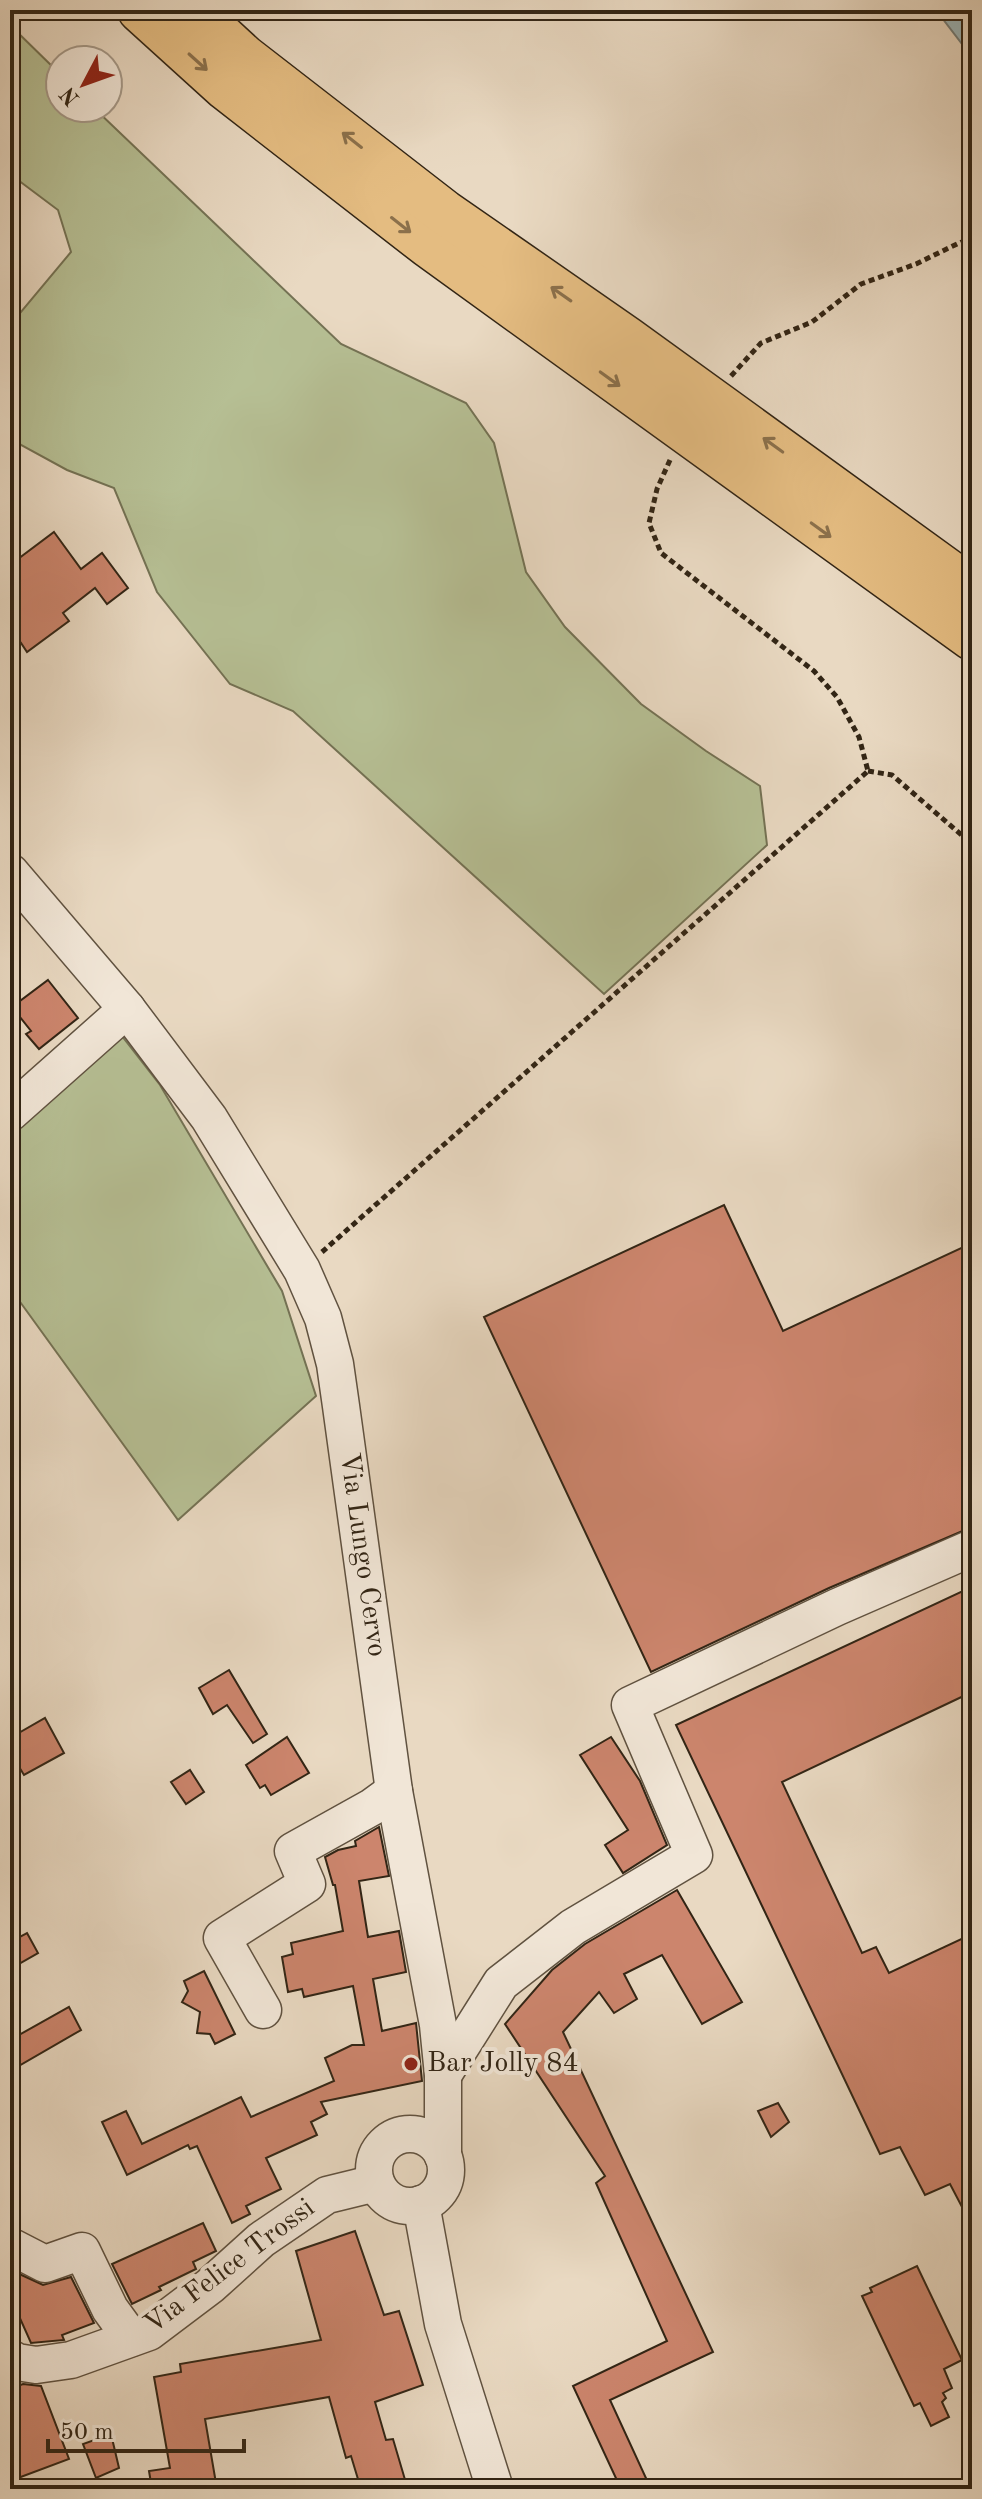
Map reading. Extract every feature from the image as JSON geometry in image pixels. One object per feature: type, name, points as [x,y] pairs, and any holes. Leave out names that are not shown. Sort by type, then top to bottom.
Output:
[{"type":"highway","points":[[140,10],[226,88],[428,245],[972,638]]},
{"type":"highway","points":[[193,10],[244,57],[444,212],[627,339],[972,589]]},
{"type":"street","name":"Via Lungo Cervo","points":[[10,872],[127,1009],[209,1118],[302,1270],[323,1318],[335,1364],[394,1791],[438,2025],[443,2075],[443,2156]]},
{"type":"street","points":[[10,1113],[127,1009]]},
{"type":"street","points":[[443,2075],[501,1983],[573,1927],[694,1855],[630,1705],[837,1607],[972,1548]]},
{"type":"street","points":[[263,2010],[222,1938],[307,1884],[293,1851],[372,1807],[394,1791]]},
{"type":"street","points":[[400,2135],[421,2135],[438,2147],[443,2156],[444,2179],[440,2190],[421,2204],[411,2206],[390,2200],[376,2183],[375,2159],[389,2140],[444,2110]]},
{"type":"street","name":"Via Felice Trossi","points":[[10,2358],[36,2365],[71,2360],[149,2332],[210,2286],[261,2240],[327,2195],[376,2183]]},
{"type":"street","points":[[421,2204],[443,2324],[495,2489]]},
{"type":"street","name":"Via Felice Trossi","points":[[10,2246],[45,2264],[82,2251],[110,2309],[131,2338]]},
{"type":"path","points":[[730,377],[761,343],[812,322],[861,284],[916,264],[963,241],[972,219]]},
{"type":"path","points":[[672,454],[657,489],[649,523],[661,553],[814,671],[837,697],[859,737],[868,771]]},
{"type":"path","points":[[868,771],[892,775],[972,844]]},
{"type":"path","points":[[302,1270],[868,771]]},
{"type":"green space","points":[[10,25],[44,58],[44,124],[111,124],[341,344],[466,403],[494,443],[526,572],[565,627],[641,704],[760,786],[767,845],[604,994],[293,711],[230,684],[157,592],[114,488],[67,470],[10,439],[10,325],[71,252],[58,210],[10,174]]},
{"type":"green space","points":[[118,1031],[160,1085],[282,1291],[316,1396],[178,1520],[10,1288],[10,1126]]},
{"type":"water","points":[[936,10],[972,10],[972,57]]},
{"type":"building","points":[[54,532],[81,569],[102,553],[128,588],[107,604],[95,588],[63,613],[69,621],[27,652],[21,643],[10,651],[10,565]]},
{"type":"building","points":[[48,980],[78,1018],[39,1049],[26,1034],[31,1031],[12,1007]]},
{"type":"building","points":[[724,1205],[783,1331],[972,1243],[972,1527],[829,1588],[651,1672],[484,1317]]},
{"type":"building","points":[[965,1590],[972,1604],[972,1692],[782,1782],[862,1953],[876,1947],[889,1973],[972,1934],[972,2226],[950,2184],[925,2195],[900,2147],[880,2154],[676,1725]]},
{"type":"building","points":[[229,1670],[267,1734],[253,1743],[227,1705],[213,1714],[199,1688]]},
{"type":"building","points":[[45,1718],[64,1753],[24,1775],[10,1752],[10,1738]]},
{"type":"building","points":[[287,1737],[309,1773],[271,1795],[265,1785],[260,1788],[246,1765]]},
{"type":"building","points":[[611,1737],[640,1781],[667,1845],[623,1873],[605,1845],[628,1830],[580,1755]]},
{"type":"building","points":[[190,1770],[204,1792],[186,1804],[171,1782]]},
{"type":"building","points":[[379,1827],[389,1876],[359,1881],[368,1937],[399,1931],[406,1972],[373,1979],[382,2031],[416,2023],[422,2081],[321,2102],[327,2114],[311,2122],[317,2135],[266,2158],[281,2189],[246,2206],[250,2214],[232,2223],[197,2146],[190,2149],[188,2145],[127,2175],[102,2122],[126,2111],[142,2144],[241,2097],[251,2117],[334,2081],[325,2058],[352,2045],[364,2045],[353,1986],[304,1997],[302,1989],[288,1992],[282,1957],[293,1954],[291,1943],[343,1931],[335,1885],[325,1857],[356,1846],[355,1841]]},
{"type":"building","points":[[677,1890],[742,2002],[702,2024],[662,1955],[624,1974],[637,1999],[614,2013],[599,1992],[563,2032],[713,2352],[610,2400],[651,2489],[621,2489],[573,2386],[667,2341],[596,2183],[605,2176],[505,2024],[552,1970],[585,1944]]},
{"type":"building","points":[[27,1933],[38,1953],[10,1969],[10,1942]]},
{"type":"building","points":[[204,1971],[235,2034],[215,2044],[210,2034],[197,2033],[200,2012],[182,2002],[188,1991],[184,1981]]},
{"type":"building","points":[[69,2007],[81,2030],[10,2071],[10,2040]]},
{"type":"building","points":[[778,2103],[789,2122],[771,2137],[758,2111]]},
{"type":"building","points":[[203,2223],[216,2251],[193,2262],[196,2269],[132,2304],[112,2264]]},
{"type":"building","points":[[355,2231],[384,2315],[399,2311],[423,2385],[375,2402],[386,2440],[393,2439],[406,2483],[386,2489],[361,2489],[351,2456],[346,2458],[329,2397],[205,2419],[217,2489],[152,2489],[149,2471],[170,2468],[154,2377],[181,2372],[180,2364],[321,2340],[296,2251]]},
{"type":"building","points":[[917,2266],[962,2360],[944,2369],[952,2388],[943,2393],[946,2398],[942,2402],[949,2417],[931,2426],[920,2403],[914,2406],[862,2296],[872,2292],[870,2288]]},
{"type":"building","points":[[15,2272],[43,2285],[71,2277],[94,2323],[62,2335],[64,2340],[31,2343],[10,2296],[10,2276]]},
{"type":"building","points":[[23,2384],[41,2386],[69,2459],[10,2481],[10,2389]]},
{"type":"building","points":[[111,2434],[119,2468],[96,2478],[83,2444]]},
{"type":"place","name":"Bar Jolly 84","points":[[411,2064]]}]
